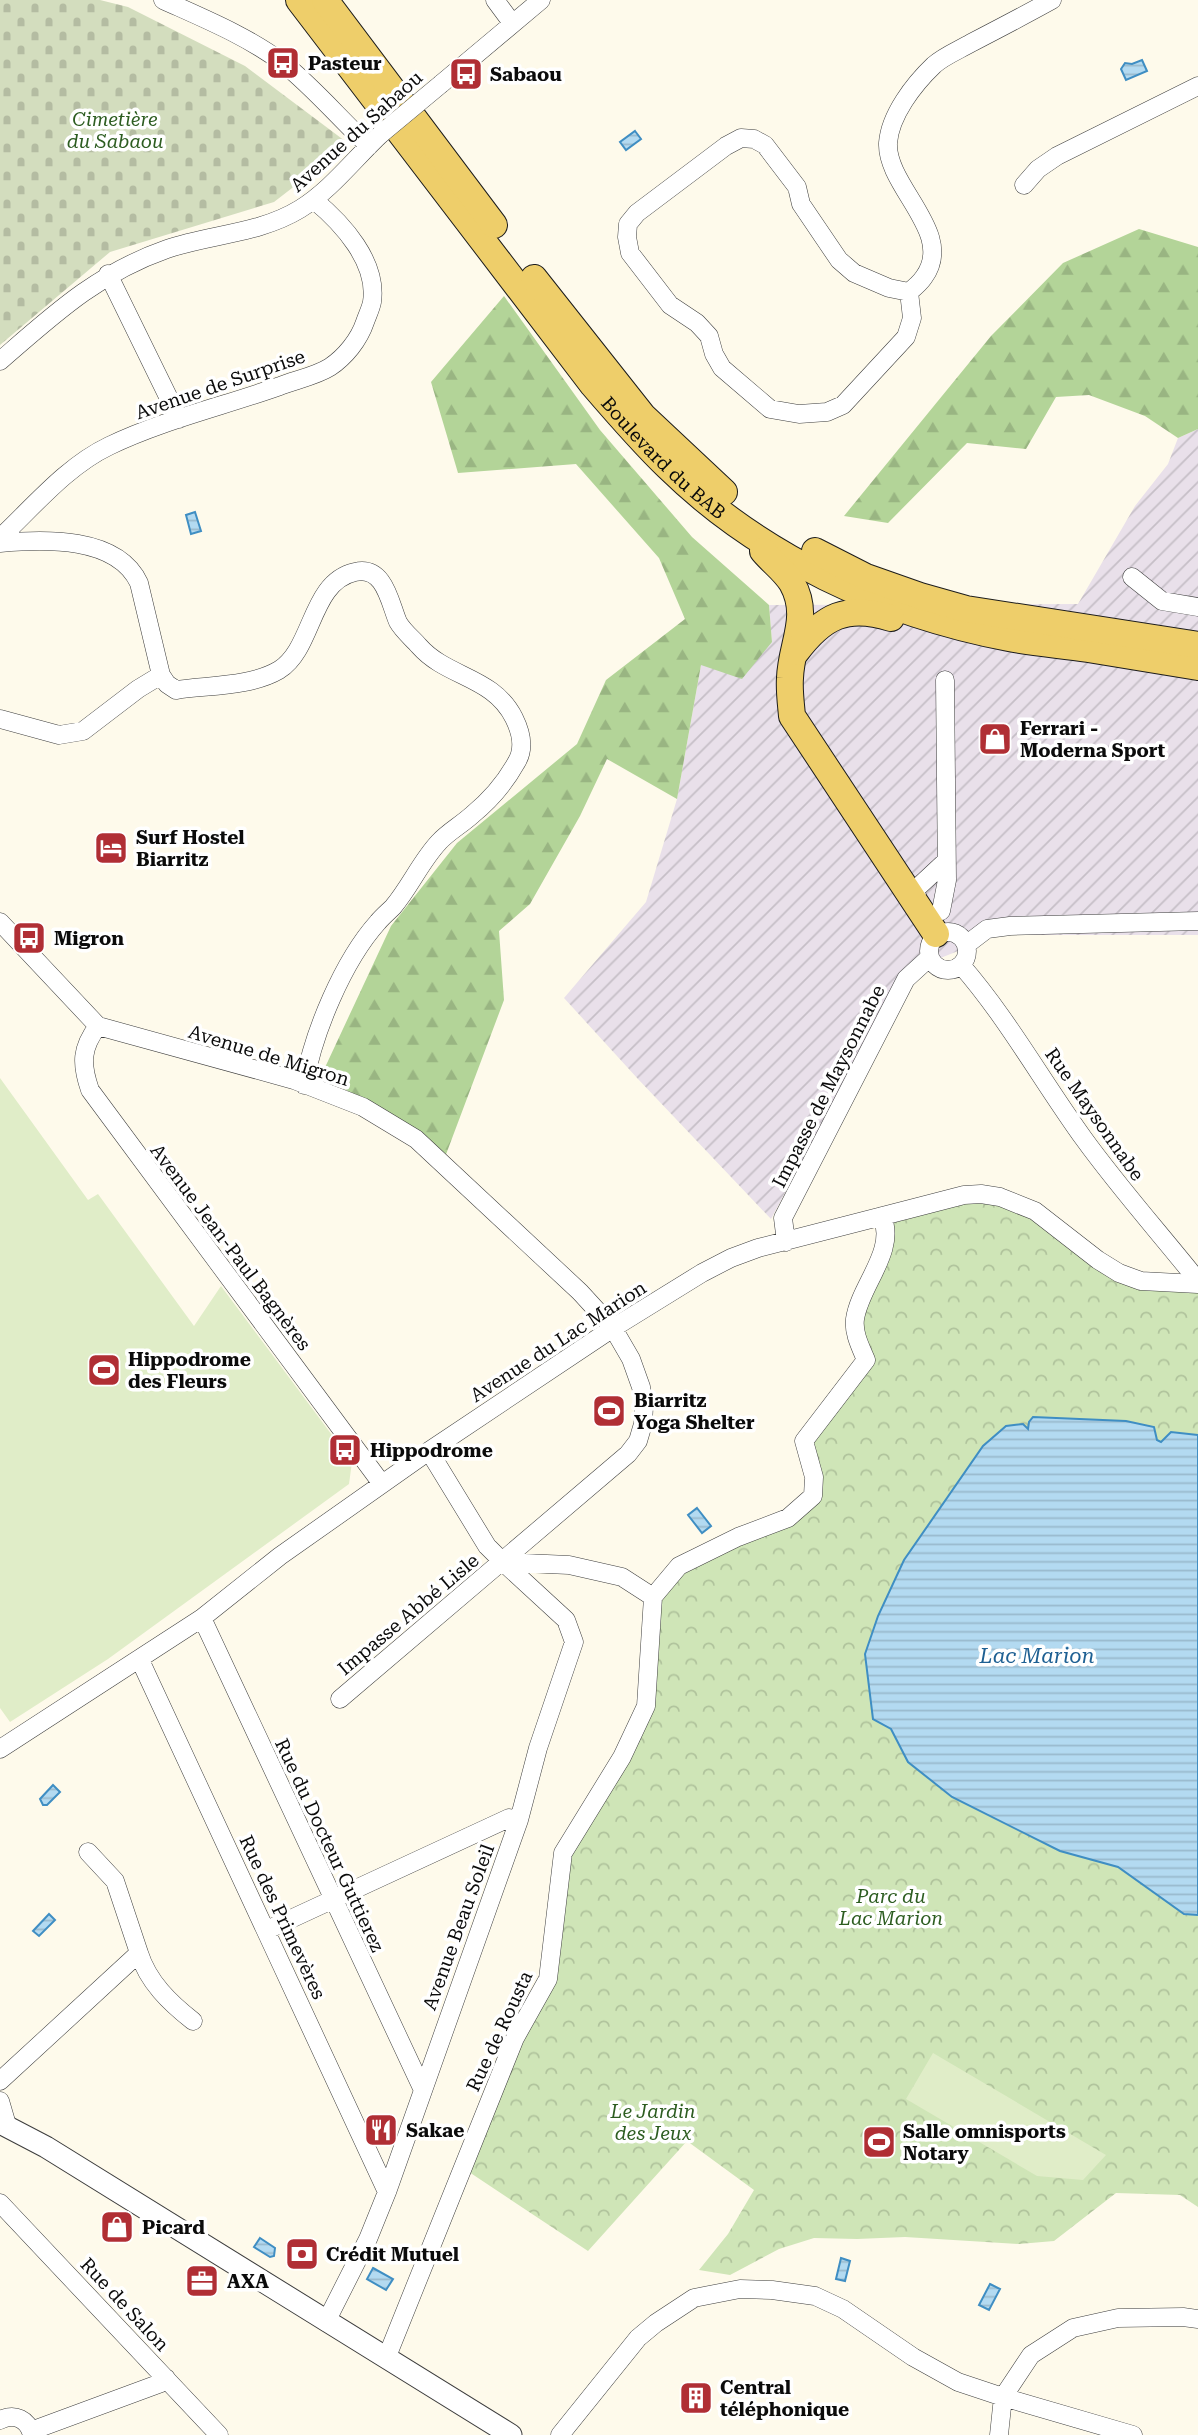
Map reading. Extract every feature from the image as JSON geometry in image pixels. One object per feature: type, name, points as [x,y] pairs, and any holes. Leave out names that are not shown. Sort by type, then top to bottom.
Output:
[{"type":"main road","name":"Boulevard du BAB","points":[[299,0],[601,394],[669,469],[707,502],[752,535],[841,585],[881,602],[932,619],[1009,638],[1198,667]]},
{"type":"main road","name":"Boulevard du BAB","points":[[325,0],[531,275],[643,416],[714,484],[761,519],[810,549],[866,577],[920,596],[966,609],[1198,645]]},
{"type":"main road","points":[[752,535],[765,554],[780,566],[792,583],[800,602],[795,654],[789,677],[792,716],[932,919]]},
{"type":"main road","points":[[795,654],[811,632],[830,618],[852,611],[880,614],[925,628],[1009,638]]},
{"type":"street","points":[[163,0],[232,31],[272,55],[376,139]]},
{"type":"street","points":[[495,0],[512,23]]},
{"type":"street","name":"Avenue du Sabaou","points":[[0,361],[69,301],[108,274],[169,248],[269,224],[314,200],[376,139],[541,0]]},
{"type":"street","points":[[909,292],[926,276],[932,260],[924,221],[891,162],[888,143],[895,118],[912,91],[934,65],[1052,0]]},
{"type":"street","points":[[1024,185],[1038,169],[1057,156],[1198,86]]},
{"type":"street","points":[[741,138],[754,139],[765,145],[797,187],[801,204],[839,260],[854,273],[888,288],[909,292],[912,318],[906,337],[843,405],[827,412],[799,414],[770,409],[723,368],[714,354],[709,336],[697,323],[670,305],[630,253],[628,224],[637,213],[726,146],[741,138]]},
{"type":"street","name":"Avenue de Surprise","points":[[0,541],[74,468],[108,446],[328,369],[348,351],[362,331],[372,301],[369,273],[355,243],[338,221],[314,200]]},
{"type":"street","points":[[108,274],[179,419]]},
{"type":"street","points":[[0,541],[40,539],[86,546],[106,552],[133,571],[139,583],[161,675],[167,684],[176,690],[263,678],[281,668],[295,654],[324,596],[338,580],[354,572],[365,572],[378,578],[390,594],[399,624],[427,655],[486,686],[503,700],[516,720],[523,745],[518,761],[498,789],[437,844],[355,956],[321,1020],[304,1084]]},
{"type":"street","points":[[1132,577],[1162,601],[1198,607]]},
{"type":"street","points":[[0,719],[59,735],[83,731],[161,675]]},
{"type":"street","points":[[932,919],[947,880],[945,680]]},
{"type":"street","points":[[932,919],[967,956],[955,969],[943,970],[932,963],[932,919],[946,861]]},
{"type":"street","points":[[932,919],[987,929],[1010,926],[1198,921]]},
{"type":"street","name":"Impasse de Maysonnabe","points":[[786,1242],[783,1218],[906,979],[932,919]]},
{"type":"street","points":[[0,922],[97,1026]]},
{"type":"street","name":"Rue Maysonnabe","points":[[961,965],[1002,1016],[1083,1138],[1198,1284]]},
{"type":"street","name":"Avenue de Migron","points":[[97,1026],[304,1084],[363,1107],[416,1139],[580,1292],[614,1328],[631,1359],[645,1405],[638,1441],[628,1454],[503,1562]]},
{"type":"street","name":"Avenue Jean-Paul Bagnères","points":[[97,1026],[86,1041],[83,1072],[90,1090],[382,1484]]},
{"type":"street","name":"Avenue du Lac Marion","points":[[0,1749],[202,1618],[280,1556],[429,1451],[614,1328],[731,1258],[758,1248],[964,1195],[981,1194],[1000,1197],[1035,1211],[1098,1260],[1140,1282],[1198,1284]]},
{"type":"street","points":[[503,1562],[569,1565],[622,1577],[653,1597],[679,1566],[738,1537],[788,1518],[813,1496],[814,1477],[804,1441],[866,1360],[856,1336],[855,1320],[886,1242],[886,1226],[882,1216]]},
{"type":"street","name":"Avenue Beau Soleil","points":[[326,2322],[368,2239],[387,2192],[519,1820],[538,1748],[574,1642],[566,1620],[487,1546],[429,1451]]},
{"type":"street","name":"Impasse Abbé Lisle","points":[[340,1699],[503,1562]]},
{"type":"street","name":"Rue de Rousta","points":[[386,2359],[515,2038],[548,1979],[563,1853],[622,1756],[646,1706],[653,1597]]},
{"type":"street","name":"Rue du Docteur Guttierez","points":[[202,1618],[422,2088]]},
{"type":"street","name":"Rue des Primevères","points":[[140,1660],[387,2192]]},
{"type":"street","points":[[267,1930],[509,1818],[519,1820]]},
{"type":"street","points":[[88,1852],[116,1881],[145,1972],[175,2008],[193,2021]]},
{"type":"street","points":[[0,2081],[139,1953]]},
{"type":"street","points":[[0,2101],[4,2124],[511,2435]]},
{"type":"street","name":"Rue de Salon","points":[[0,2203],[219,2435]]},
{"type":"street","points":[[560,2435],[638,2338],[694,2298],[740,2290],[772,2290],[815,2296],[843,2309],[913,2357],[958,2382],[1003,2398],[1133,2435]]},
{"type":"street","points":[[999,2435],[1003,2398],[1031,2355],[1073,2328],[1118,2318],[1198,2319]]},
{"type":"street","points":[[0,2420],[17,2417],[28,2424],[32,2433],[160,2383],[166,2378]]},
{"type":"shaded area","points":[[1198,429],[1198,935],[998,935],[903,973],[771,1219],[564,998],[646,902],[677,799],[701,665],[772,642],[769,605],[1078,604],[1135,506],[1168,464],[1178,438]]},
{"type":"green space","name":"Cimetière du Sabaou","points":[[0,0],[100,0],[128,7],[245,66],[349,144],[274,202],[110,252],[0,345]]},
{"type":"green space","points":[[1139,229],[1198,247],[1198,429],[1178,438],[1145,416],[1089,395],[1056,397],[1026,449],[967,443],[888,523],[844,516],[991,336],[1063,263]]},
{"type":"green space","points":[[504,296],[600,430],[692,537],[769,605],[772,642],[742,679],[701,665],[677,799],[607,759],[580,816],[530,904],[499,931],[504,1000],[445,1157],[398,1119],[321,1076],[391,926],[457,843],[577,744],[606,680],[685,619],[659,558],[576,464],[458,473],[431,382]]},
{"type":"green space","name":"Hippodrome des Fleurs","points":[[0,1078],[88,1200],[98,1194],[194,1326],[221,1286],[352,1462],[349,1484],[108,1659],[10,1722],[0,1708]]},
{"type":"green space","name":"Parc du Lac Marion","points":[[1000,1197],[1119,1273],[1198,1284],[1198,2207],[1180,2195],[1116,2193],[1054,2241],[1019,2244],[905,2237],[814,2238],[779,2249],[730,2275],[699,2270],[728,2234],[754,2190],[687,2141],[588,2251],[463,2168],[548,1979],[563,1853],[646,1706],[653,1597],[679,1566],[813,1496],[804,1441],[866,1361],[857,1336],[886,1242],[882,1216]]},
{"type":"green space","points":[[933,2053],[1106,2155],[1083,2180],[1037,2176],[906,2099]]},
{"type":"water","points":[[1142,60],[1147,71],[1126,80],[1121,69],[1125,63],[1132,64]]},
{"type":"water","points":[[635,131],[641,139],[626,150],[620,142]]},
{"type":"water","points":[[195,512],[201,531],[191,534],[186,515]]},
{"type":"water","name":"Lac Marion","points":[[1033,1417],[1126,1421],[1154,1427],[1157,1440],[1161,1442],[1171,1432],[1198,1435],[1198,1915],[1184,1914],[1118,1867],[1060,1851],[952,1797],[908,1762],[891,1729],[873,1719],[865,1654],[878,1616],[904,1560],[983,1446],[1006,1426],[1023,1424],[1028,1429]]},
{"type":"water","points":[[697,1508],[711,1526],[702,1533],[688,1515]]},
{"type":"water","points":[[53,1785],[60,1792],[47,1805],[43,1805],[40,1799]]},
{"type":"water","points":[[49,1914],[55,1920],[39,1936],[33,1931]]},
{"type":"water","points":[[260,2238],[275,2248],[274,2256],[270,2257],[254,2247]]},
{"type":"water","points":[[841,2258],[850,2261],[845,2281],[836,2279]]},
{"type":"water","points":[[373,2268],[393,2279],[386,2290],[367,2279]]},
{"type":"water","points":[[990,2284],[1000,2289],[989,2310],[979,2305]]},
{"type":"place","name":"Pasteur","points":[[283,63]]},
{"type":"place","name":"Sabaou","points":[[466,74]]},
{"type":"place","name":"Ferrari - Moderna Sport","points":[[995,739]]},
{"type":"place","name":"Surf Hostel Biarritz","points":[[111,848]]},
{"type":"place","name":"Migron","points":[[29,938]]},
{"type":"place","name":"Hippodrome des Fleurs","points":[[104,1370]]},
{"type":"place","name":"Biarritz Yoga Shelter","points":[[609,1411]]},
{"type":"place","name":"Hippodrome","points":[[345,1450]]},
{"type":"place","name":"Sakae","points":[[381,2130]]},
{"type":"place","name":"Salle omnisports Notary","points":[[879,2142]]},
{"type":"place","name":"Picard","points":[[117,2227]]},
{"type":"place","name":"Crédit Mutuel","points":[[302,2254]]},
{"type":"place","name":"AXA","points":[[202,2281]]},
{"type":"place","name":"Central téléphonique","points":[[696,2398]]},
{"type":"park label","name":"Le Jardin des Jeux","points":[[653,2122]]}]
